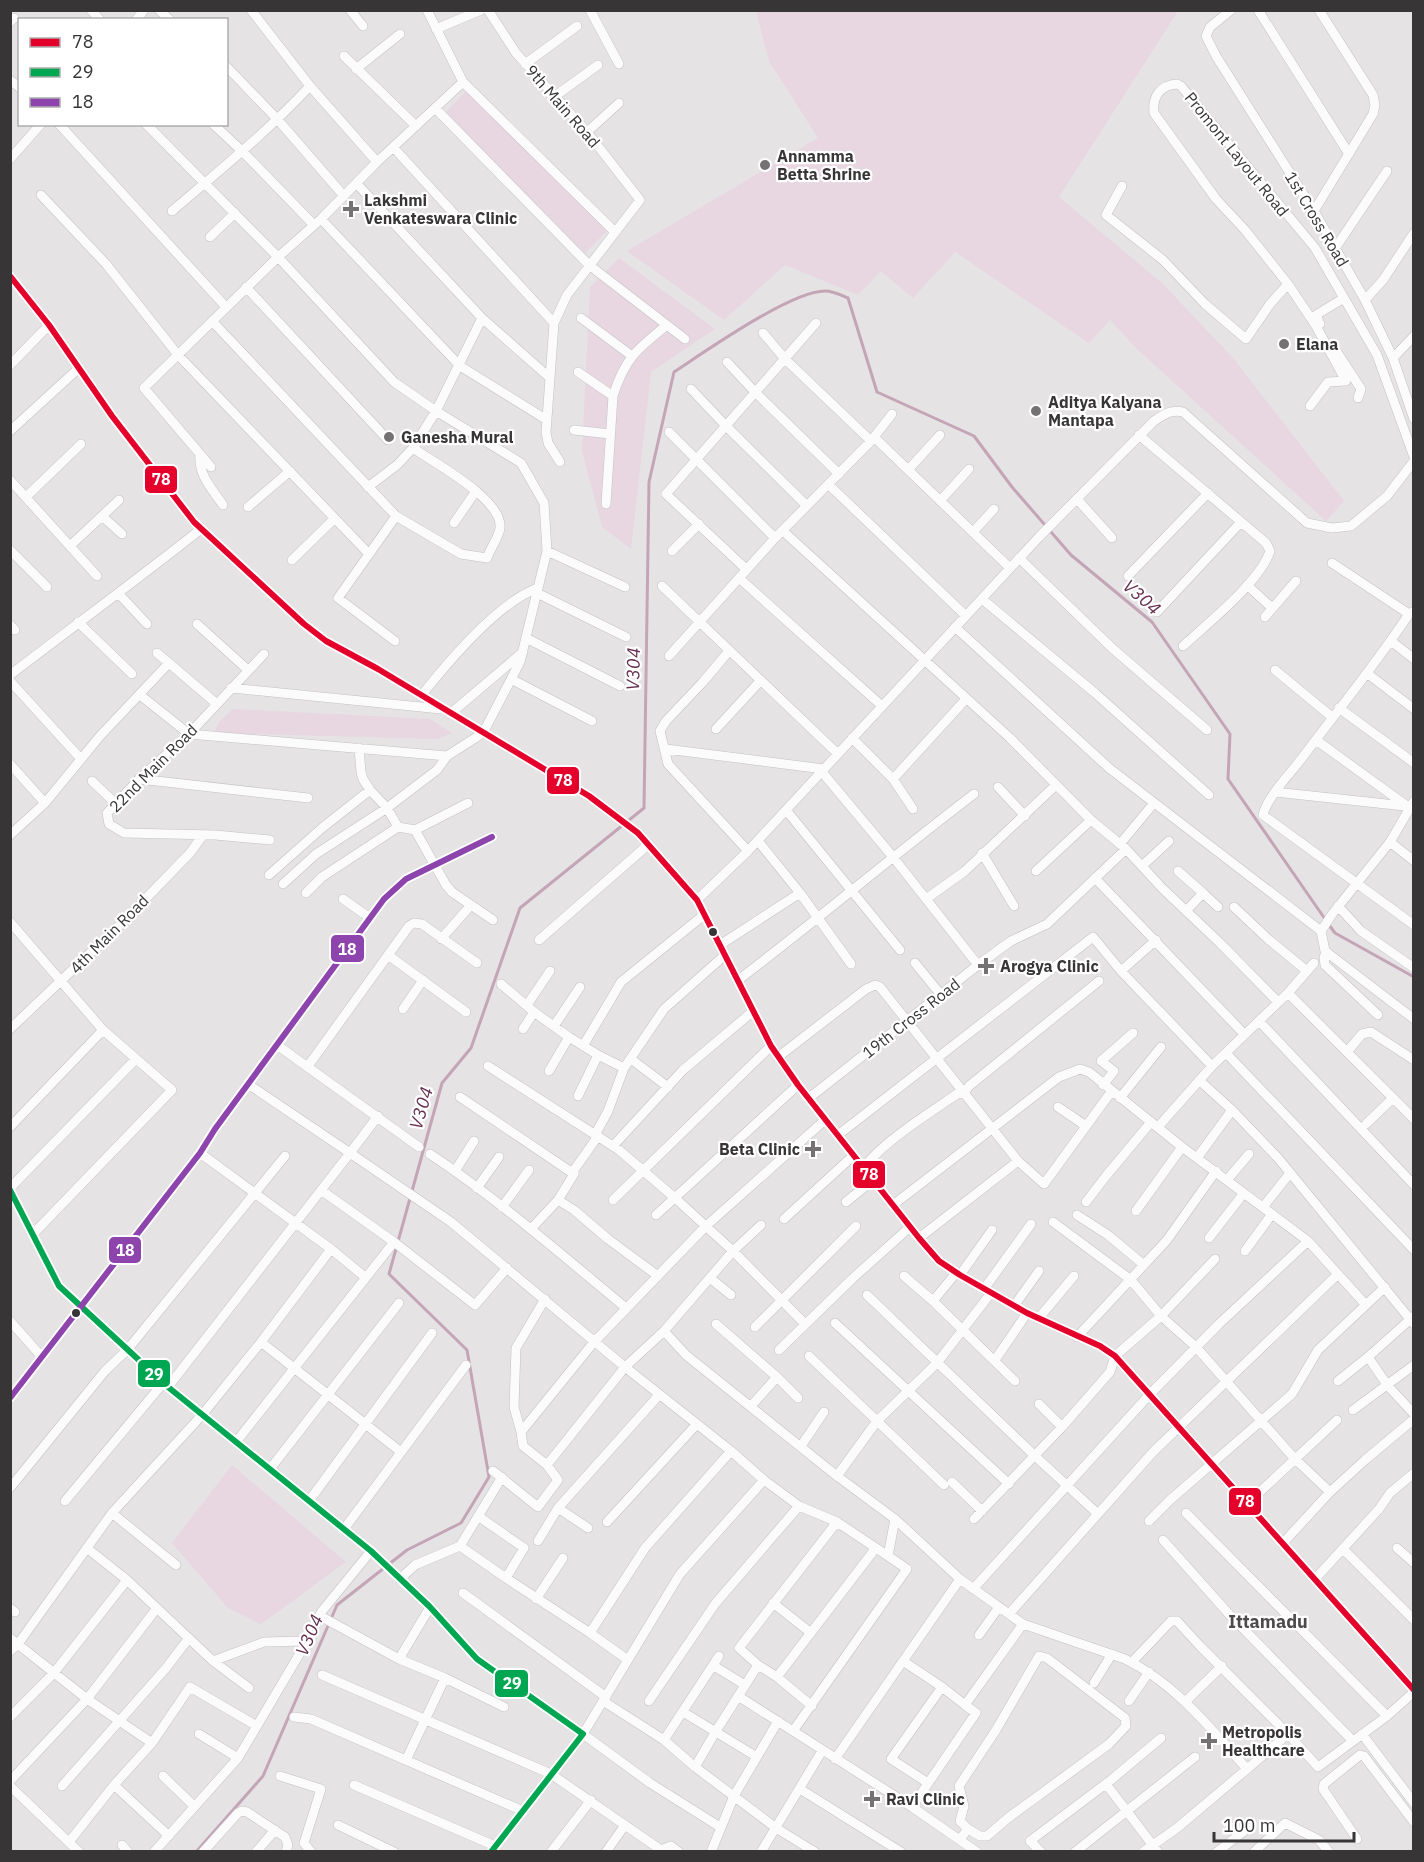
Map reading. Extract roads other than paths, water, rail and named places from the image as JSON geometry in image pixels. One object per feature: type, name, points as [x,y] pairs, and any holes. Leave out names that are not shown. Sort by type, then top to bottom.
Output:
[{"type":"street","points":[[251,10],[310,86],[377,162]]},
{"type":"street","points":[[350,10],[363,26]]},
{"type":"street","points":[[427,10],[463,82],[614,231],[567,295],[554,323],[546,432],[548,443],[560,462]]},
{"type":"street","points":[[436,29],[481,10]]},
{"type":"street","name":"9th Main Road","points":[[488,10],[516,53],[587,132],[640,200],[614,231]]},
{"type":"street","points":[[590,10],[620,64]]},
{"type":"street","name":"1st Cross Road","points":[[1232,10],[1210,27],[1206,36],[1216,56],[1336,247],[1365,300],[1393,358],[1413,419]]},
{"type":"street","points":[[1258,10],[1349,154]]},
{"type":"street","points":[[1314,211],[1373,114],[1375,105],[1373,95],[1319,10]]},
{"type":"street","points":[[525,63],[577,26]]},
{"type":"street","points":[[356,69],[400,34]]},
{"type":"street","points":[[344,56],[416,126]]},
{"type":"street","points":[[555,96],[598,65]]},
{"type":"street","points":[[228,68],[278,120],[344,196]]},
{"type":"street","points":[[211,467],[144,388],[246,287],[463,82]]},
{"type":"street","name":"Promont Layout Road","points":[[1288,284],[1259,246],[1216,199],[1154,113],[1154,100],[1157,93],[1167,85],[1178,84],[1189,95],[1315,248],[1377,355],[1413,459]]},
{"type":"street","points":[[172,211],[243,152],[310,86]]},
{"type":"street","points":[[587,132],[619,103]]},
{"type":"street","points":[[435,108],[589,265],[685,339]]},
{"type":"street","points":[[10,159],[39,126]]},
{"type":"street","points":[[60,126],[226,307]]},
{"type":"street","points":[[148,126],[278,257],[394,382],[436,411],[521,463],[544,503],[547,551],[523,651],[520,662],[483,733],[447,756],[437,770],[387,808],[316,854],[284,884]]},
{"type":"street","points":[[215,126],[317,221],[460,366],[548,420]]},
{"type":"street","points":[[393,147],[554,323]]},
{"type":"street","points":[[1336,247],[1387,171]]},
{"type":"street","points":[[357,184],[482,318],[550,378]]},
{"type":"street","points":[[1122,186],[1106,214],[1163,260],[1204,304],[1246,339],[1270,304],[1288,284],[1316,326],[1346,381],[1328,382],[1310,406]]},
{"type":"street","points":[[41,195],[106,264],[178,355],[369,554]]},
{"type":"street","points":[[210,237],[235,213]]},
{"type":"street","points":[[1365,300],[1383,280],[1413,233]]},
{"type":"street","points":[[10,276],[50,325],[112,416],[201,529],[314,633],[590,796],[615,814],[649,844],[697,900],[752,1012],[778,1057],[939,1261],[1014,1306],[1100,1346],[1115,1356],[1316,1578],[1413,1691],[1387,1716],[1318,1767],[1178,1621],[1171,1621],[1132,1662]]},
{"type":"street","points":[[246,287],[388,440]]},
{"type":"street","points":[[1344,298],[1316,315],[1361,389],[1358,398]]},
{"type":"street","points":[[368,487],[398,465],[413,448],[460,366],[482,318]]},
{"type":"street","points":[[580,318],[632,356]]},
{"type":"street","points":[[212,321],[396,516],[461,554],[487,558],[500,528],[497,513],[485,497],[413,448]]},
{"type":"street","points":[[746,569],[666,494],[816,323]]},
{"type":"street","points":[[11,364],[50,325]]},
{"type":"street","points":[[606,504],[614,396],[621,371],[632,356],[667,325]]},
{"type":"street","points":[[763,333],[785,359],[908,470],[1010,568]]},
{"type":"street","points":[[1393,358],[1413,336]]},
{"type":"street","points":[[727,362],[839,474]]},
{"type":"street","points":[[10,431],[79,368]]},
{"type":"street","points":[[578,372],[614,396]]},
{"type":"street","points":[[691,389],[806,505]]},
{"type":"street","points":[[697,900],[748,851],[1039,537],[1139,435],[1164,414],[1183,412],[1307,523],[1332,528],[1351,526],[1387,496],[1413,459]]},
{"type":"street","points":[[669,656],[746,569],[872,439],[892,414]]},
{"type":"street","points":[[574,430],[610,434]]},
{"type":"street","points":[[669,432],[775,538]]},
{"type":"street","points":[[908,470],[940,435]]},
{"type":"street","points":[[1139,435],[1266,543],[1270,551],[1267,560],[1247,585],[1183,646]]},
{"type":"street","points":[[26,497],[81,444]]},
{"type":"street","points":[[200,454],[199,464],[207,483],[223,505]]},
{"type":"street","points":[[940,501],[969,469]]},
{"type":"street","points":[[248,507],[290,471]]},
{"type":"street","points":[[10,480],[97,576]]},
{"type":"street","points":[[828,484],[966,616]]},
{"type":"street","points":[[454,523],[476,491]]},
{"type":"street","points":[[1128,576],[1208,494]]},
{"type":"street","points":[[1077,499],[1112,538]]},
{"type":"street","points":[[70,546],[119,500]]},
{"type":"street","points":[[973,532],[994,509]]},
{"type":"street","points":[[102,516],[122,534]]},
{"type":"street","points":[[395,641],[338,598],[396,516]]},
{"type":"street","points":[[292,560],[334,519]]},
{"type":"street","points":[[1157,612],[1240,522]]},
{"type":"street","points":[[672,551],[699,524]]},
{"type":"street","points":[[10,675],[78,622],[144,575],[201,529]]},
{"type":"street","points":[[783,531],[1010,738],[1278,1002]]},
{"type":"street","points":[[10,550],[47,587]]},
{"type":"street","points":[[547,551],[625,587]]},
{"type":"street","points":[[1019,558],[1112,648],[1207,730]]},
{"type":"street","points":[[1332,563],[1411,612],[1368,674],[1275,792],[1263,815],[1413,925]]},
{"type":"street","points":[[739,578],[882,706]]},
{"type":"street","points":[[1264,617],[1296,581]]},
{"type":"street","points":[[1247,585],[1272,608]]},
{"type":"street","points":[[662,586],[838,753]]},
{"type":"street","points":[[421,696],[452,658],[513,600],[525,592],[537,590],[626,637]]},
{"type":"street","points":[[118,593],[147,624]]},
{"type":"street","points":[[981,599],[1095,693],[1209,795]]},
{"type":"street","points":[[78,622],[132,674]]},
{"type":"street","points":[[197,624],[248,670]]},
{"type":"street","points":[[955,627],[1109,768],[1324,927]]},
{"type":"street","points":[[526,638],[621,686]]},
{"type":"street","points":[[1391,642],[1413,659]]},
{"type":"street","points":[[231,688],[446,711],[523,651]]},
{"type":"street","points":[[729,651],[666,721],[660,731],[668,764],[748,851]]},
{"type":"street","points":[[158,652],[217,704]]},
{"type":"street","name":"22nd Main Road","points":[[203,835],[123,833],[109,824],[106,813],[139,779],[189,734],[264,654]]},
{"type":"street","points":[[10,835],[45,803],[100,736],[169,663]]},
{"type":"street","points":[[1275,670],[1332,717]]},
{"type":"street","points":[[1368,674],[1413,709]]},
{"type":"street","points":[[511,679],[592,721]]},
{"type":"street","points":[[716,729],[761,680]]},
{"type":"street","points":[[10,681],[81,759]]},
{"type":"street","points":[[141,695],[189,734],[447,756]]},
{"type":"street","points":[[893,779],[966,699]]},
{"type":"street","points":[[1339,708],[1413,764]]},
{"type":"street","points":[[852,738],[893,779],[913,809]]},
{"type":"street","points":[[1316,740],[1412,806]]},
{"type":"street","points":[[359,748],[361,772],[370,790],[387,808],[398,827]]},
{"type":"street","points":[[666,749],[823,770],[978,965]]},
{"type":"street","points":[[10,764],[45,803]]},
{"type":"street","points":[[139,779],[308,798]]},
{"type":"street","points":[[92,781],[115,803]]},
{"type":"street","points":[[926,899],[965,871],[1056,785]]},
{"type":"street","points":[[998,787],[1024,816]]},
{"type":"street","points":[[269,875],[322,828],[370,790]]},
{"type":"street","points":[[1275,792],[1412,806]]},
{"type":"street","points":[[737,981],[819,919],[893,856],[974,794]]},
{"type":"street","points":[[306,893],[322,877],[398,827],[415,830],[468,803]]},
{"type":"street","name":"19th Cross Road","points":[[809,1098],[978,965],[1011,941],[1047,924],[1095,878],[1123,847],[1155,803]]},
{"type":"street","points":[[1412,806],[1390,842],[1335,909],[1324,927],[1325,951],[1413,1019]]},
{"type":"street","points":[[786,810],[900,950]]},
{"type":"street","points":[[1036,871],[1091,819]]},
{"type":"street","points":[[415,830],[433,865],[452,892],[494,920]]},
{"type":"street","points":[[203,835],[270,840]]},
{"type":"street","name":"4th Main Road","points":[[10,1029],[174,870],[203,835]]},
{"type":"street","points":[[10,1398],[200,1153],[384,899],[406,879],[492,837]]},
{"type":"street","points":[[758,840],[800,893],[851,964]]},
{"type":"street","points":[[1142,866],[1169,841]]},
{"type":"street","points":[[1390,842],[1413,861]]},
{"type":"street","points":[[539,940],[649,844]]},
{"type":"street","points":[[982,854],[1014,906]]},
{"type":"street","points":[[1178,871],[1218,907]]},
{"type":"street","points":[[1095,878],[1244,1034]]},
{"type":"street","points":[[720,945],[800,893]]},
{"type":"street","points":[[1186,911],[1203,893]]},
{"type":"street","points":[[343,899],[370,918]]},
{"type":"street","points":[[441,939],[471,905]]},
{"type":"street","points":[[1234,907],[1307,971]]},
{"type":"street","points":[[1335,909],[1413,968]]},
{"type":"street","points":[[583,1046],[621,982],[705,914]]},
{"type":"street","points":[[10,922],[103,1030],[172,1090],[33,1234]]},
{"type":"street","points":[[308,1066],[409,926],[414,923],[422,924],[477,963]]},
{"type":"street","points":[[838,1135],[1093,937],[1120,971],[1212,1066]]},
{"type":"street","points":[[1120,971],[1156,940]]},
{"type":"street","points":[[1328,953],[1324,957],[1325,965],[1378,1015]]},
{"type":"street","points":[[388,955],[466,1012]]},
{"type":"street","points":[[531,1229],[558,1200],[574,1176],[572,1173],[597,1136],[624,1068],[664,1009],[725,955]]},
{"type":"street","points":[[915,963],[941,995]]},
{"type":"street","points":[[1086,1203],[1106,1176],[1155,1124],[1288,993],[1314,963]]},
{"type":"street","points":[[526,1005],[550,971]]},
{"type":"street","points":[[403,1009],[423,980]]},
{"type":"street","points":[[864,1168],[904,1131],[957,1094],[964,1093],[969,1086],[1099,981]]},
{"type":"street","points":[[501,984],[569,1037],[624,1068]]},
{"type":"street","points":[[778,1057],[837,1010],[875,985],[882,988],[1018,1161],[1044,1184],[1112,1092]]},
{"type":"street","points":[[554,1026],[580,987]]},
{"type":"street","points":[[1288,993],[1413,1119]]},
{"type":"street","points":[[523,1029],[534,1012]]},
{"type":"street","points":[[613,1146],[683,1070],[752,1012]]},
{"type":"street","points":[[1259,1021],[1413,1185]]},
{"type":"street","points":[[10,1127],[103,1030]]},
{"type":"street","points":[[1347,1052],[1362,1034],[1371,1032],[1413,1060]]},
{"type":"street","points":[[1103,1085],[1114,1071],[1101,1061],[1133,1033]]},
{"type":"street","points":[[549,1071],[569,1037]]},
{"type":"street","points":[[277,1045],[419,1147]]},
{"type":"street","points":[[613,1200],[771,1046]]},
{"type":"street","points":[[1120,1098],[1161,1047]]},
{"type":"street","points":[[1226,1053],[1413,1250]]},
{"type":"street","points":[[578,1096],[598,1054]]},
{"type":"street","points":[[136,1059],[10,1189],[59,1286],[166,1385],[371,1551],[430,1607],[477,1659],[650,1783],[720,1827]]},
{"type":"street","points":[[631,1059],[668,1087]]},
{"type":"street","points":[[488,1066],[613,1146],[643,1170],[733,1251],[805,1324]]},
{"type":"street","points":[[893,1205],[1059,1077],[1080,1069],[1089,1072],[1182,1147],[1308,1241],[1365,1304]]},
{"type":"street","points":[[1199,1080],[1232,1110],[1278,1158],[1412,1320],[1338,1381]]},
{"type":"street","points":[[248,1084],[442,1215],[625,1368],[799,1506],[837,1522],[907,1569],[793,1731]]},
{"type":"street","points":[[656,1215],[798,1085]]},
{"type":"street","points":[[460,1097],[572,1173]]},
{"type":"street","points":[[1366,1124],[1393,1098]]},
{"type":"street","points":[[1058,1107],[1086,1126]]},
{"type":"street","points":[[1197,1158],[1232,1110]]},
{"type":"street","points":[[65,1501],[166,1385],[378,1116]]},
{"type":"street","points":[[521,1432],[594,1342],[626,1308],[705,1227],[826,1119]]},
{"type":"street","points":[[455,1171],[474,1141]]},
{"type":"street","points":[[1136,1211],[1182,1147]]},
{"type":"street","points":[[200,1153],[331,1248],[365,1277]]},
{"type":"street","points":[[430,1154],[531,1229],[626,1308]]},
{"type":"street","points":[[1227,1180],[1249,1154]]},
{"type":"street","points":[[784,1219],[854,1155]]},
{"type":"street","points":[[10,1488],[105,1371],[128,1349],[285,1156]]},
{"type":"street","points":[[477,1188],[500,1157]]},
{"type":"street","points":[[919,1238],[1018,1161]]},
{"type":"street","points":[[502,1207],[529,1170]]},
{"type":"street","points":[[1077,1337],[1167,1240],[1216,1171]]},
{"type":"street","points":[[1263,1207],[1290,1173]]},
{"type":"street","points":[[846,1202],[873,1180]]},
{"type":"street","points":[[321,1190],[475,1305],[507,1268]]},
{"type":"street","points":[[1209,1238],[1244,1193]]},
{"type":"street","points":[[558,1200],[658,1276]]},
{"type":"street","points":[[1245,1251],[1272,1214]]},
{"type":"street","points":[[1077,1215],[1108,1235],[1144,1265]]},
{"type":"street","points":[[1053,1222],[1131,1280],[1161,1316],[1196,1347],[1294,1458],[1330,1492]]},
{"type":"street","points":[[837,1476],[877,1421],[938,1363],[963,1331],[1031,1224]]},
{"type":"street","points":[[547,1465],[625,1368],[664,1331],[733,1251],[761,1225]]},
{"type":"street","points":[[755,1328],[856,1226]]},
{"type":"street","points":[[779,1350],[910,1227]]},
{"type":"street","points":[[933,1301],[958,1274],[992,1230]]},
{"type":"street","points":[[973,1588],[1150,1394],[1308,1241]]},
{"type":"street","points":[[236,1442],[365,1277],[396,1244]]},
{"type":"street","points":[[152,1743],[87,1699],[13,1644],[112,1514],[202,1415],[261,1342],[331,1248]]},
{"type":"street","points":[[974,1519],[1062,1427],[1110,1372],[1115,1356],[1161,1316],[1215,1259]]},
{"type":"street","points":[[1014,1306],[1039,1271]]},
{"type":"street","points":[[1009,1614],[1179,1426],[1338,1274]]},
{"type":"street","points":[[904,1276],[1015,1381]]},
{"type":"street","points":[[1038,1318],[1074,1276]]},
{"type":"street","points":[[710,1278],[731,1296]]},
{"type":"street","points":[[1149,1521],[1292,1394],[1318,1350],[1385,1287]]},
{"type":"street","points":[[867,1295],[1098,1514]]},
{"type":"street","points":[[493,1471],[538,1507],[558,1480],[547,1465],[523,1446],[514,1407],[516,1348],[545,1299]]},
{"type":"street","points":[[270,1469],[399,1303]]},
{"type":"street","points":[[995,1360],[1027,1313]]},
{"type":"street","points":[[10,1322],[42,1357]]},
{"type":"street","points":[[716,1323],[798,1398]]},
{"type":"street","points":[[835,1323],[1009,1484]]},
{"type":"street","points":[[664,1331],[686,1355],[837,1476],[896,1519],[960,1579],[1023,1624],[1112,1654],[1149,1672],[1185,1701],[1247,1769]]},
{"type":"street","points":[[309,1501],[432,1333]]},
{"type":"street","points":[[261,1342],[401,1452]]},
{"type":"street","points":[[809,1356],[877,1421],[982,1511]]},
{"type":"street","points":[[1368,1357],[1388,1386],[1413,1413]]},
{"type":"street","points":[[344,1529],[466,1365]]},
{"type":"street","points":[[1353,1410],[1388,1386],[1413,1365]]},
{"type":"street","points":[[751,1406],[777,1377]]},
{"type":"street","points":[[538,1541],[558,1508],[659,1395]]},
{"type":"street","points":[[1039,1404],[1062,1427]]},
{"type":"street","points":[[801,1446],[824,1412]]},
{"type":"street","points":[[1283,1542],[1330,1492],[1413,1419]]},
{"type":"street","points":[[1248,1503],[1337,1420]]},
{"type":"street","points":[[607,1522],[696,1425]]},
{"type":"street","points":[[590,1633],[645,1548],[731,1451]]},
{"type":"street","points":[[1316,1578],[1379,1509],[1390,1493],[1413,1473]]},
{"type":"street","points":[[399,1578],[415,1565],[460,1545],[502,1477]]},
{"type":"street","points":[[354,1785],[493,1849],[583,1734],[680,1574],[764,1480]]},
{"type":"street","points":[[649,1701],[715,1604],[799,1506]]},
{"type":"street","points":[[558,1508],[588,1528]]},
{"type":"street","points":[[1186,1513],[1387,1716]]},
{"type":"street","points":[[112,1514],[176,1564]]},
{"type":"street","points":[[478,1516],[524,1548],[506,1578]]},
{"type":"street","points":[[888,1556],[896,1519]]},
{"type":"street","points":[[812,1706],[739,1648],[837,1522]]},
{"type":"street","points":[[1163,1540],[1228,1613],[1353,1741]]},
{"type":"street","points":[[460,1545],[628,1660]]},
{"type":"street","points":[[88,1548],[127,1580],[213,1661],[249,1688]]},
{"type":"street","points":[[1397,1548],[1413,1563]]},
{"type":"street","points":[[777,1677],[875,1549]]},
{"type":"street","points":[[1343,1549],[1413,1620]]},
{"type":"street","points":[[154,1851],[238,1758],[320,1616],[371,1551]]},
{"type":"street","points":[[536,1599],[563,1558]]},
{"type":"street","points":[[835,1759],[960,1579]]},
{"type":"street","points":[[10,1718],[53,1674],[127,1580]]},
{"type":"street","points":[[463,1593],[664,1740],[695,1767],[776,1828],[815,1851]]},
{"type":"street","points":[[773,1603],[811,1633]]},
{"type":"street","points":[[399,1659],[430,1607]]},
{"type":"street","points":[[979,1635],[999,1607]]},
{"type":"street","points":[[10,1780],[87,1699],[157,1608]]},
{"type":"street","points":[[320,1616],[399,1659],[446,1678],[504,1707]]},
{"type":"street","points":[[965,1705],[1023,1624]]},
{"type":"street","points":[[62,1786],[166,1668],[189,1638]]},
{"type":"street","points":[[213,1661],[264,1642],[306,1641]]},
{"type":"street","points":[[1094,1683],[1112,1654]]},
{"type":"street","points":[[664,1740],[719,1656]]},
{"type":"street","points":[[1040,1656],[1047,1658],[1125,1718],[1126,1726],[1109,1744],[987,1836],[980,1836],[968,1829],[960,1819],[964,1806],[959,1786],[1040,1656]]},
{"type":"street","points":[[903,1661],[976,1713],[912,1807]]},
{"type":"street","points":[[695,1767],[758,1665]]},
{"type":"street","points":[[714,1666],[745,1685]]},
{"type":"street","points":[[1185,1701],[1222,1666]]},
{"type":"street","points":[[1129,1701],[1149,1672]]},
{"type":"street","points":[[322,1675],[552,1774],[661,1851],[671,1846],[679,1851]]},
{"type":"street","points":[[406,1760],[446,1678]]},
{"type":"street","points":[[69,1842],[114,1785],[152,1743],[190,1687],[257,1726]]},
{"type":"street","points":[[928,1783],[891,1759],[942,1687]]},
{"type":"street","points":[[738,1696],[977,1851]]},
{"type":"street","points":[[683,1712],[757,1757]]},
{"type":"street","points":[[294,1717],[311,1719],[523,1811]]},
{"type":"street","points":[[711,1851],[734,1796],[778,1721]]},
{"type":"street","points":[[200,1734],[238,1758]]},
{"type":"street","points":[[1143,1851],[1155,1848],[1288,1734]]},
{"type":"street","points":[[1362,1734],[1413,1803]]},
{"type":"street","points":[[1041,1851],[1030,1841],[1106,1784],[1161,1738]]},
{"type":"street","points":[[761,1851],[822,1751]]},
{"type":"street","points":[[1357,1839],[1323,1789],[1324,1784],[1360,1755],[1364,1756],[1413,1822]]},
{"type":"street","points":[[1075,1851],[1196,1757]]},
{"type":"street","points":[[163,1776],[194,1806]]},
{"type":"street","points":[[280,1776],[321,1788],[304,1843],[311,1851]]},
{"type":"street","points":[[1106,1784],[1155,1848]]},
{"type":"street","points":[[10,1785],[79,1851]]},
{"type":"street","points":[[114,1785],[169,1836]]},
{"type":"street","points":[[800,1789],[901,1851]]},
{"type":"street","points":[[551,1851],[591,1800]]},
{"type":"street","points":[[203,1851],[242,1810],[275,1830],[288,1841],[286,1851]]},
{"type":"street","points":[[1254,1851],[1281,1824],[1288,1824],[1319,1840],[1329,1851]]},
{"type":"street","points":[[338,1825],[394,1851]]},
{"type":"street","points":[[606,1851],[625,1825]]},
{"type":"street","points":[[1217,1851],[1248,1828]]},
{"type":"street","points":[[960,1839],[968,1829]]},
{"type":"street","points":[[256,1851],[275,1830]]},
{"type":"waterway","name":"V304","points":[[196,1852],[263,1776],[337,1605],[407,1550],[461,1523],[489,1477],[467,1350],[389,1274],[442,1083],[471,1048],[520,908],[644,808],[649,482],[674,372],[727,337],[792,301],[825,291],[848,298],[877,392],[974,436],[1012,487],[1071,555],[1152,622],[1230,734],[1228,779],[1325,919]]},
{"type":"waterway","name":"V304","points":[[1329,925],[1335,933],[1414,977]]},
{"type":"place","name":"Annamma Betta Shrine","points":[[765,165]]},
{"type":"place","name":"Lakshmi Venkateswara Clinic","points":[[351,209]]},
{"type":"place","name":"Elana","points":[[1284,344]]},
{"type":"place","name":"Aditya Kalyana Mantapa","points":[[1036,411]]},
{"type":"place","name":"Ganesha Mural","points":[[389,437]]},
{"type":"place","name":"Arogya Clinic","points":[[986,966]]},
{"type":"place","name":"Beta Clinic","points":[[813,1149]]},
{"type":"place","name":"Metropolis Healthcare","points":[[1209,1741]]},
{"type":"place","name":"Ravi Clinic","points":[[872,1799]]},
{"type":"district","name":"Ittamadu","points":[[1268,1621]]}]
